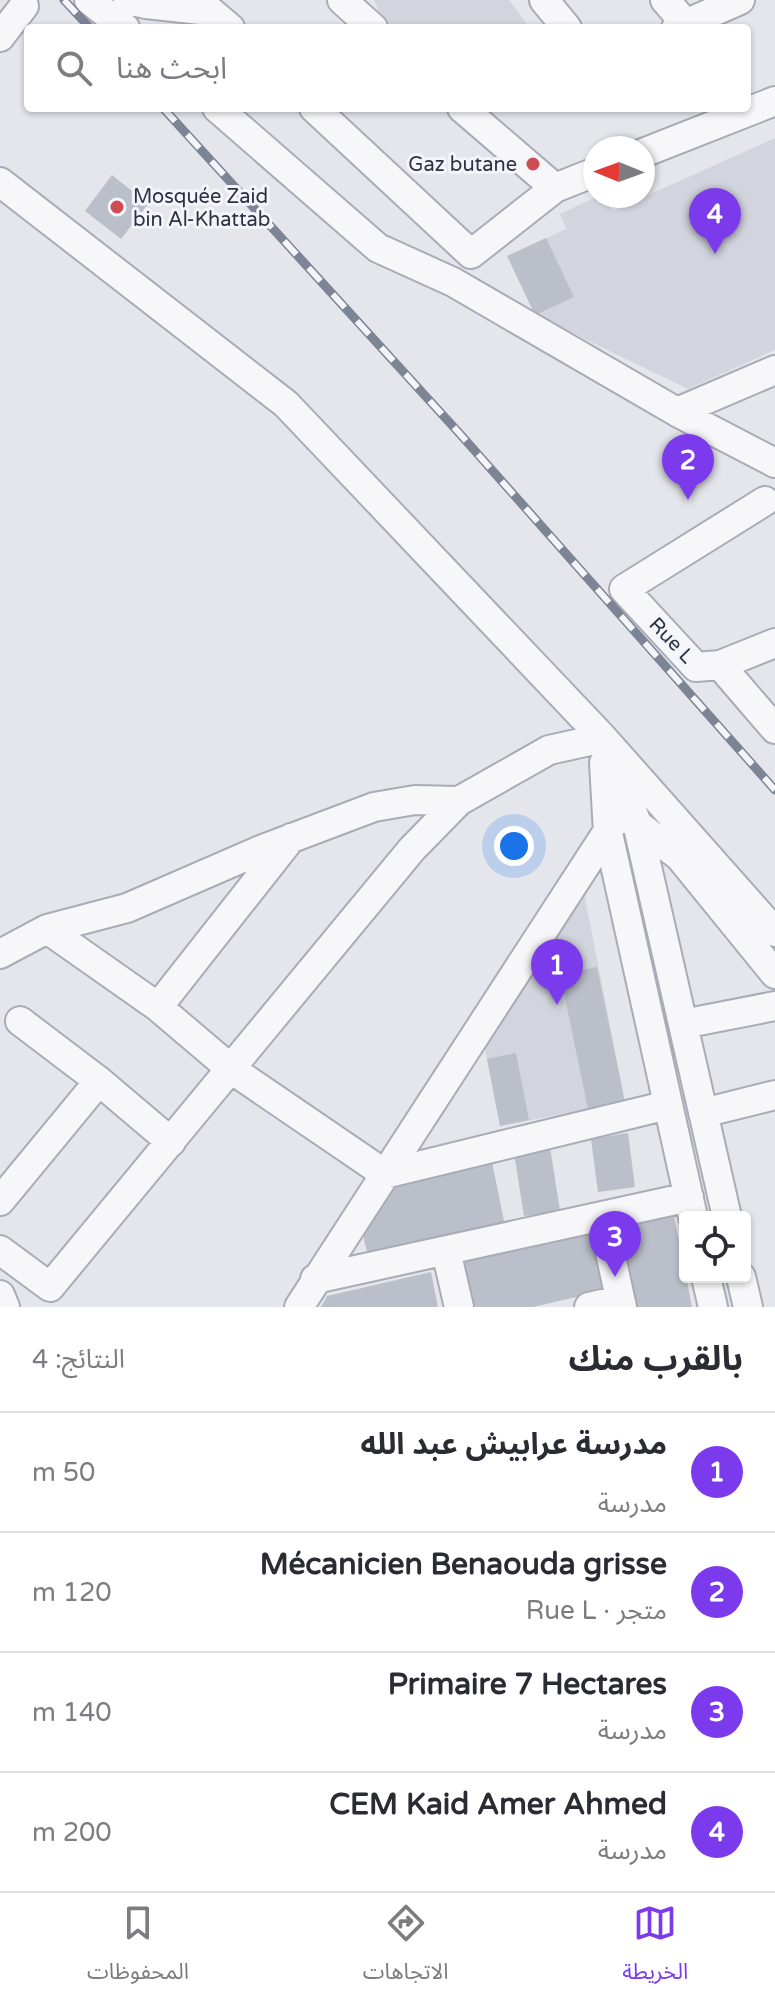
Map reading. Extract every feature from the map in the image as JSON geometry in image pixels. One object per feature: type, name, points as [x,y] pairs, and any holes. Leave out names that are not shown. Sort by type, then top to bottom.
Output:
[{"type":"street","points":[[89,0],[120,24]]},
{"type":"street","points":[[128,0],[219,13]]},
{"type":"street","points":[[342,0],[369,24]]},
{"type":"street","points":[[544,0],[564,24]]},
{"type":"street","points":[[665,0],[680,24]]},
{"type":"street","points":[[686,24],[740,0]]},
{"type":"street","points":[[0,37],[24,6]]},
{"type":"street","points":[[751,110],[775,101]]},
{"type":"street","points":[[222,112],[378,248],[453,282],[677,412],[775,463]]},
{"type":"street","points":[[318,112],[471,254],[555,188],[583,177]]},
{"type":"street","points":[[473,112],[555,188]]},
{"type":"street","points":[[655,148],[747,112]]},
{"type":"street","points":[[0,182],[286,404],[603,738],[775,932]]},
{"type":"street","points":[[677,412],[775,370]]},
{"type":"street","name":"Rue L","points":[[765,501],[624,589],[696,667],[720,665],[775,643]]},
{"type":"street","points":[[720,665],[775,729]]},
{"type":"street","points":[[0,1250],[50,1287],[412,849],[459,801],[549,750],[603,738]]},
{"type":"street","points":[[603,738],[637,823],[726,1211]]},
{"type":"street","points":[[315,1279],[602,1216],[691,1207],[608,833],[603,738]]},
{"type":"street","points":[[0,954],[47,929],[127,908],[374,807],[415,800],[459,801]]},
{"type":"street","points":[[299,1307],[613,823],[621,818],[630,819],[679,856],[775,974]]},
{"type":"street","points":[[158,1007],[292,838]]},
{"type":"street","points":[[47,929],[158,1007],[231,1069],[385,1174],[668,1105]]},
{"type":"street","points":[[683,1024],[775,1006]]},
{"type":"street","points":[[20,1021],[99,1081],[171,1142]]},
{"type":"street","points":[[0,1201],[99,1081]]},
{"type":"street","points":[[703,1113],[775,1095]]},
{"type":"street","points":[[589,1307],[621,1304],[602,1216]]},
{"type":"street","points":[[446,1251],[459,1307]]},
{"type":"street","points":[[707,1283],[713,1307]]},
{"type":"street","points":[[742,1283],[748,1307]]},
{"type":"street","points":[[0,1295],[5,1307]]},
{"type":"shaded area","points":[[374,0],[509,0],[527,24],[384,24]]},
{"type":"shaded area","points":[[775,138],[775,350],[688,389],[535,315],[508,256],[566,229],[560,214],[583,203],[583,208],[611,208],[613,211],[620,208],[655,208],[655,192]]},
{"type":"shaded area","points":[[584,893],[625,1102],[500,1126],[484,1043]]},
{"type":"building","name":"Mosquée Zaid bin Al-Khattab","points":[[112,175],[148,204],[121,239],[85,211]]},
{"type":"building","points":[[546,238],[574,297],[535,315],[507,256]]},
{"type":"building","points":[[597,967],[625,1102],[588,1109],[560,974]]},
{"type":"building","points":[[516,1053],[529,1120],[500,1126],[487,1059]]},
{"type":"building","points":[[628,1133],[635,1187],[598,1192],[591,1139]]},
{"type":"building","points":[[550,1147],[560,1211],[524,1216],[514,1153]]},
{"type":"building","points":[[492,1162],[505,1226],[368,1256],[361,1227],[388,1185]]},
{"type":"building","points":[[673,1211],[679,1241],[679,1283],[687,1283],[692,1307],[631,1307],[614,1223]]},
{"type":"building","points":[[597,1229],[611,1289],[533,1307],[466,1307],[456,1262]]},
{"type":"building","points":[[431,1272],[438,1307],[321,1307],[327,1296]]},
{"type":"railway","points":[[64,0],[86,24]]},
{"type":"railway","points":[[167,112],[460,434],[775,790]]},
{"type":"place","name":"Gaz butane","points":[[533,164]]},
{"type":"place","name":"Mosquée Zaid bin Al-Khattab","points":[[117,207]]},
{"type":"place","name":"CEM Kaid Amer Ahmed","points":[[715,254]]},
{"type":"place","name":"Mécanicien Benaouda grisse","points":[[688,500]]},
{"type":"place","name":"مدرسة عرابيش عبد الله","points":[[557,1005]]},
{"type":"place","name":"Primaire 7 Hectares","points":[[615,1277]]}]
